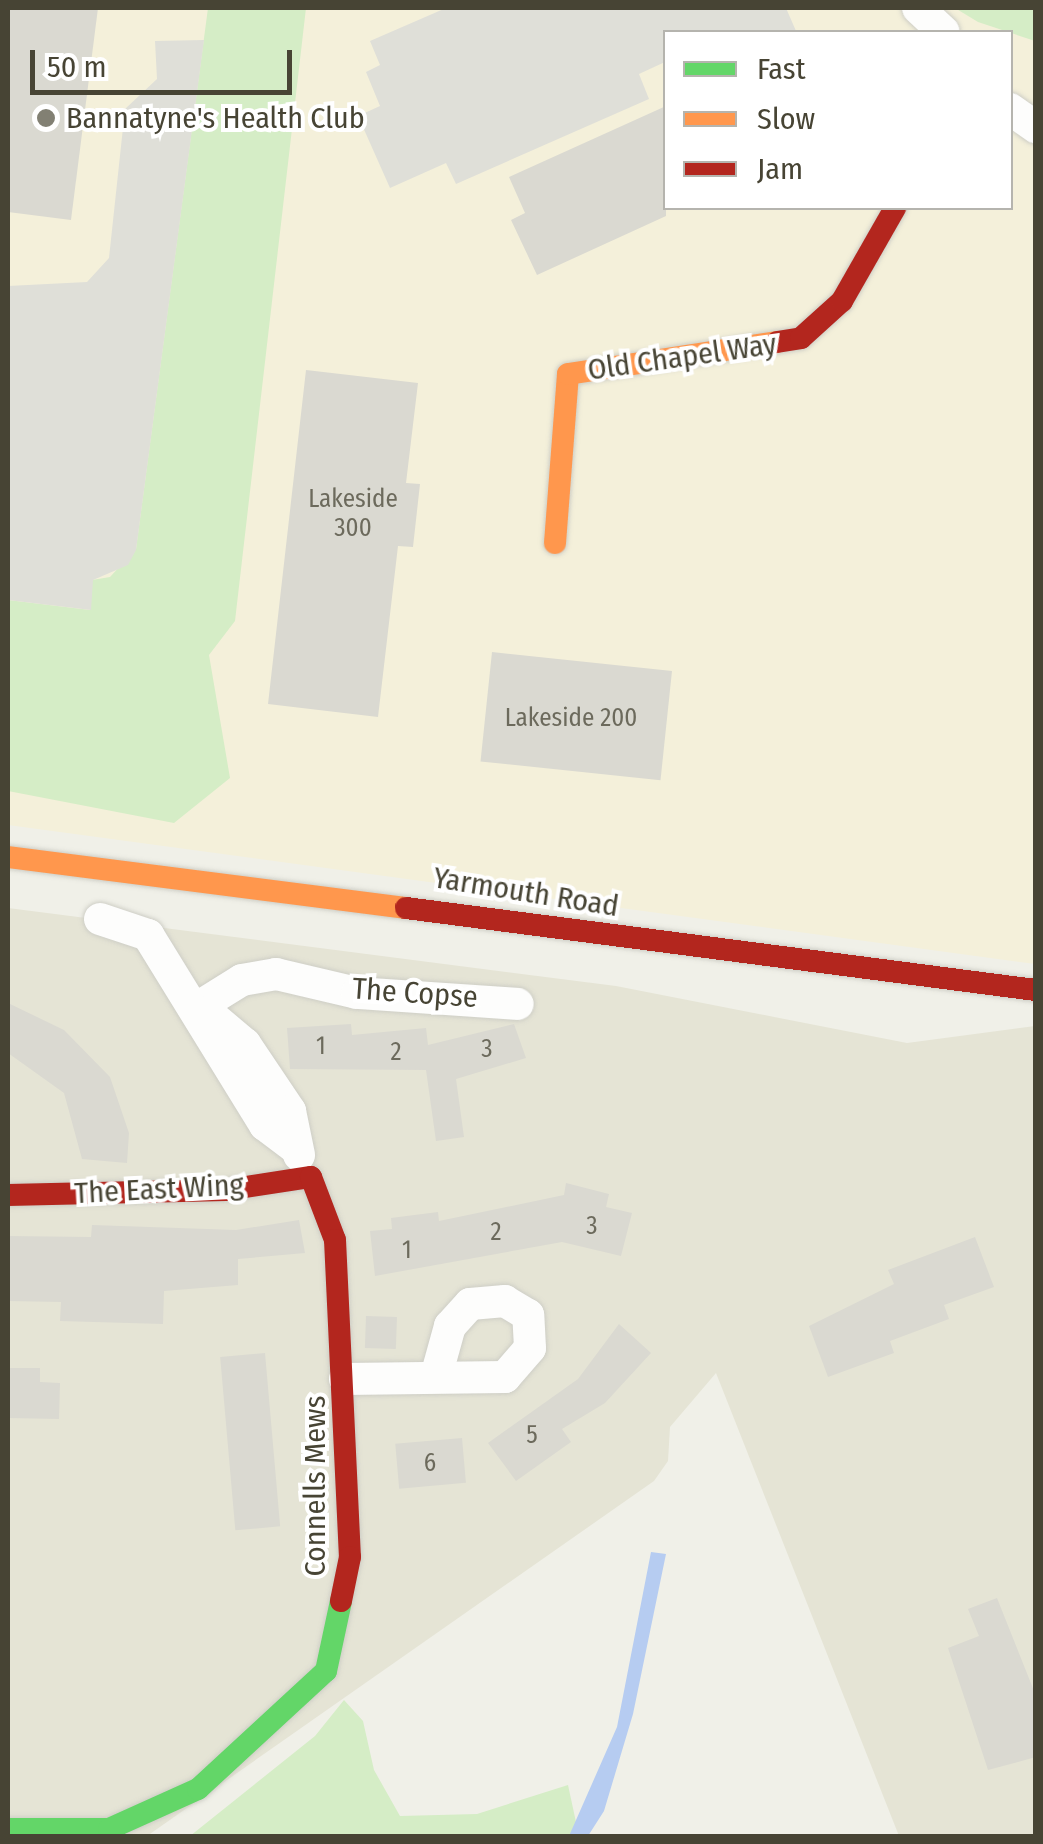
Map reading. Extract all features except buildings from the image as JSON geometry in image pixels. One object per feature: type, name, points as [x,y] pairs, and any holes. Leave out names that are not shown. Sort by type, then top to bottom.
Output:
[{"type":"main road","name":"Old Chapel Way","points":[[555,543],[568,374],[802,338],[842,301],[893,210]]},
{"type":"main road","name":"Yarmouth Road","points":[[8,856],[1036,990]]},
{"type":"main road","name":"The East Wing","points":[[8,1195],[226,1190],[303,1163]]},
{"type":"main road","name":"Connells Mews","points":[[8,1828],[109,1830],[198,1789],[326,1671],[350,1557],[344,1324],[331,1217],[303,1163]]},
{"type":"street","points":[[918,8],[942,30]]},
{"type":"street","points":[[1013,111],[1036,128]]},
{"type":"street","points":[[100,919],[148,935],[200,1006],[246,1044],[290,1111],[303,1163]]},
{"type":"street","name":"The Copse","points":[[200,1006],[242,980],[276,974],[357,993],[518,1004]]},
{"type":"street","points":[[345,1379],[437,1372]]},
{"type":"shaded area","points":[[8,8],[1035,8],[1035,964],[8,825]]},
{"type":"shaded area","points":[[446,8],[786,8],[796,30],[663,30],[663,63],[639,74],[649,99],[456,184],[446,163],[390,188],[358,116],[380,106],[366,72],[380,65],[370,41]]},
{"type":"shaded area","points":[[204,40],[136,550],[128,565],[93,580],[91,610],[8,600],[8,286],[87,282],[109,258],[125,109],[157,79],[155,41]]},
{"type":"shaded area","points":[[8,908],[616,986],[907,1043],[1035,1026],[1035,1836],[899,1836],[716,1373],[670,1427],[668,1461],[654,1481],[147,1836],[8,1836]]},
{"type":"green space","points":[[208,8],[306,8],[235,621],[209,655],[230,778],[174,823],[8,791],[8,600],[90,610],[92,580],[110,577],[136,549]]},
{"type":"green space","points":[[955,8],[1035,8],[1035,41],[1013,34],[1013,30],[978,22]]},
{"type":"green space","points":[[344,1700],[363,1721],[374,1770],[400,1816],[477,1814],[568,1785],[579,1836],[190,1836],[315,1736]]},
{"type":"water","points":[[651,1552],[666,1554],[633,1714],[604,1811],[588,1836],[569,1836],[617,1727]]},
{"type":"traffic: fast","points":[[8,1829],[109,1829],[198,1789],[326,1671],[341,1601]]},
{"type":"traffic: slow","points":[[555,543],[568,374],[777,342]]},
{"type":"traffic: slow","points":[[8,857],[406,908]]},
{"type":"traffic: jam","points":[[777,342],[801,338],[842,301],[894,210]]},
{"type":"traffic: jam","points":[[406,908],[1036,990]]},
{"type":"traffic: jam","points":[[8,1195],[226,1190],[311,1177],[335,1240],[350,1557],[341,1601]]},
{"type":"place","name":"Bannatyne's Health Club","points":[[46,118]]}]
